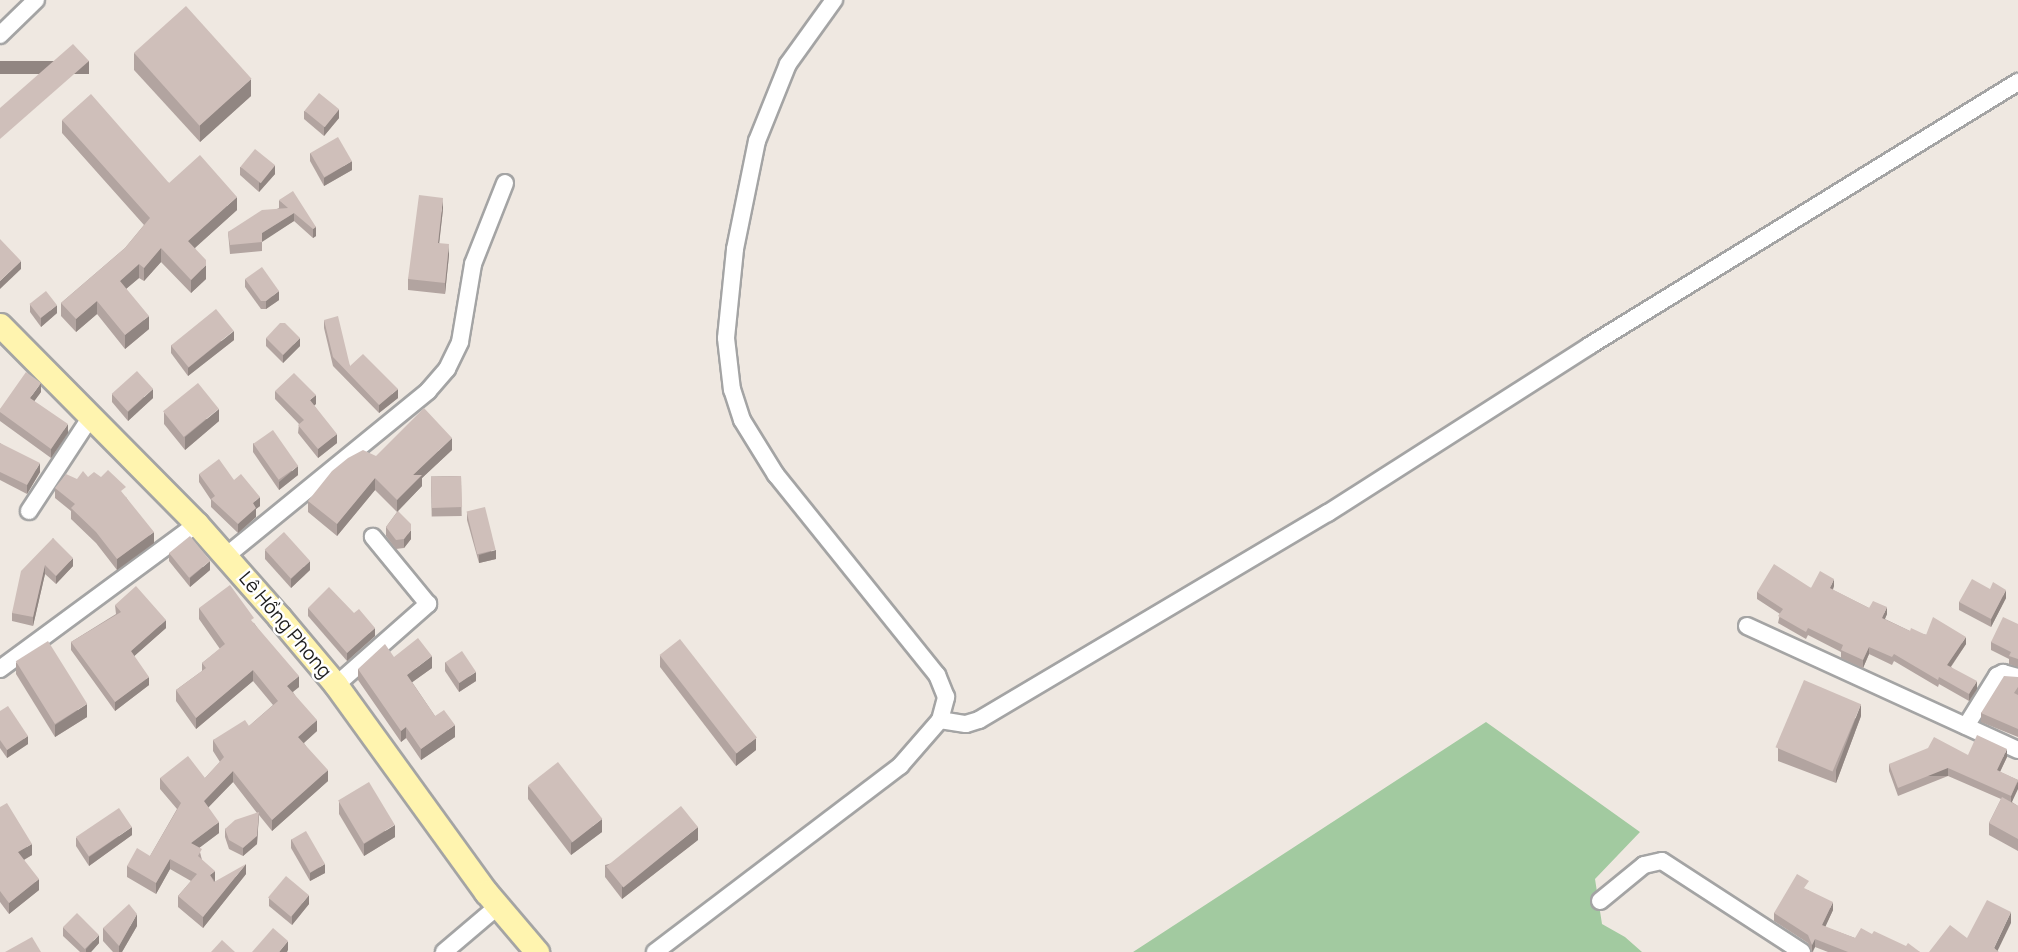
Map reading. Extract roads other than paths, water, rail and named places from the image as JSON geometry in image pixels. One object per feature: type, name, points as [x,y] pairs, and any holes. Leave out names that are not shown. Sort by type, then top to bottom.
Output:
[{"type":"street","points":[[0,35],[36,0]]},
{"type":"street","points":[[655,952],[900,766],[940,720],[946,697],[937,675],[776,475],[742,420],[732,390],[726,338],[735,249],[757,141],[788,64],[834,0]]},
{"type":"street","points":[[940,720],[967,724],[979,720],[1339,506],[1589,346],[2018,82]]},
{"type":"street","points":[[226,556],[428,391],[447,369],[460,342],[472,264],[505,183]]},
{"type":"street","name":"Lê Hồng Phong","points":[[0,326],[92,415],[226,556],[336,685],[498,906],[537,952]]},
{"type":"street","points":[[29,511],[92,415]]},
{"type":"street","points":[[0,669],[197,524]]},
{"type":"street","points":[[336,685],[428,604],[373,537]]},
{"type":"street","points":[[1747,626],[2018,750]]},
{"type":"street","points":[[1966,726],[1997,676],[2003,673],[2018,677]]},
{"type":"street","points":[[1600,901],[1644,865],[1662,861],[1802,952]]},
{"type":"street","points":[[444,952],[498,906]]}]
